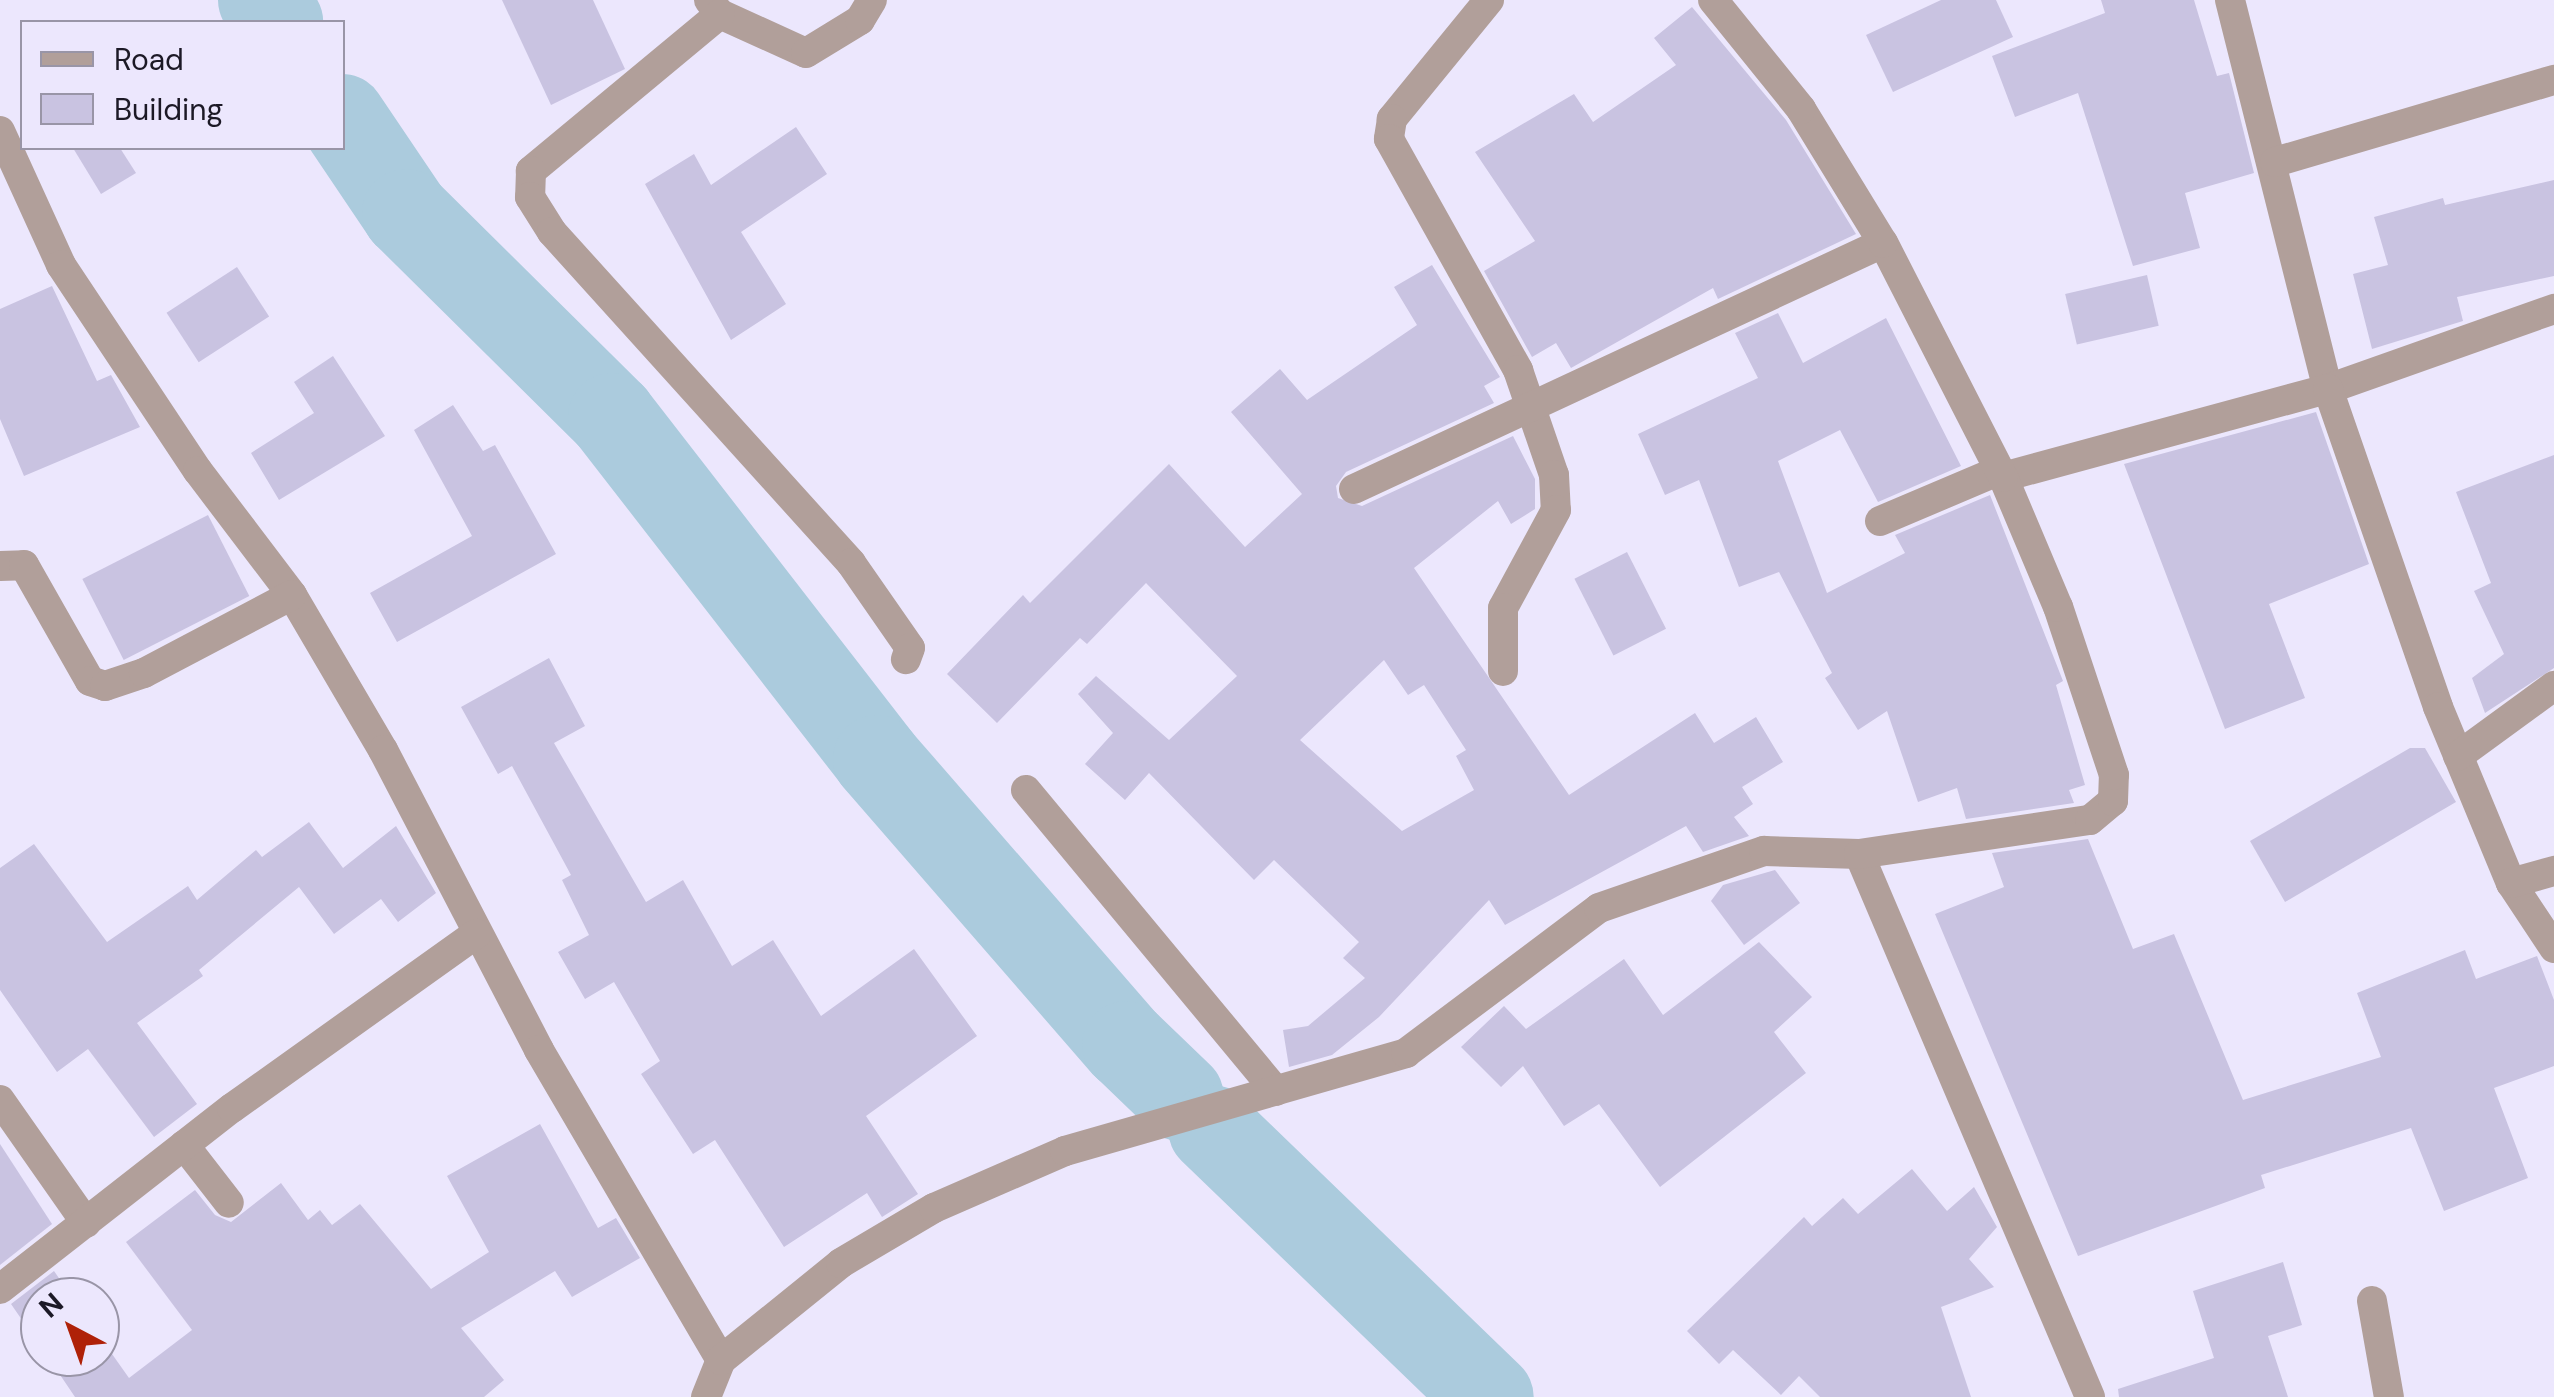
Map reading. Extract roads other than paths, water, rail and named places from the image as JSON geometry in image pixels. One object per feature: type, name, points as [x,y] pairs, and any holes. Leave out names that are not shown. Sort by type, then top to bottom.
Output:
[{"type":"street","points":[[872,0],[860,20],[806,52],[714,7],[530,170],[530,197],[552,232],[851,564],[910,648],[906,658]]},
{"type":"street","points":[[1489,0],[1392,119],[1389,140],[1534,403],[1556,510],[1508,590],[1500,638],[1504,671]]},
{"type":"street","points":[[706,1397],[720,1360],[841,1263],[992,1178],[1406,1054],[1599,908],[1764,852],[1859,854],[2090,820],[2113,801],[2114,774],[2058,607],[2002,474],[1882,243],[1801,109],[1713,0]]},
{"type":"street","points":[[2230,0],[2328,388],[2458,756],[2511,883],[2554,948]]},
{"type":"street","points":[[2274,162],[2554,80]]},
{"type":"street","points":[[0,131],[10,177],[61,265],[198,470],[292,595],[383,750],[476,934],[720,1360]]},
{"type":"street","points":[[1354,490],[1882,243]]},
{"type":"street","points":[[1880,521],[2002,474],[2328,388],[2554,309]]},
{"type":"street","points":[[0,566],[24,565],[90,681],[105,686],[144,673],[292,595]]},
{"type":"street","points":[[2458,756],[2554,686]]},
{"type":"street","points":[[1026,790],[1276,1091]]},
{"type":"street","points":[[1859,854],[2090,1397]]},
{"type":"street","points":[[2511,883],[2554,870]]},
{"type":"street","points":[[0,1289],[184,1145],[476,934]]},
{"type":"street","points":[[0,1100],[86,1223]]},
{"type":"street","points":[[184,1145],[230,1204]]},
{"type":"street","points":[[2372,1300],[2389,1397]]},
{"type":"waterway","points":[[262,0],[277,20]]},
{"type":"waterway","points":[[345,122],[406,213],[612,417],[877,759],[1126,1045],[1180,1097]]},
{"type":"waterway","points":[[1212,1129],[1490,1397]]}]
